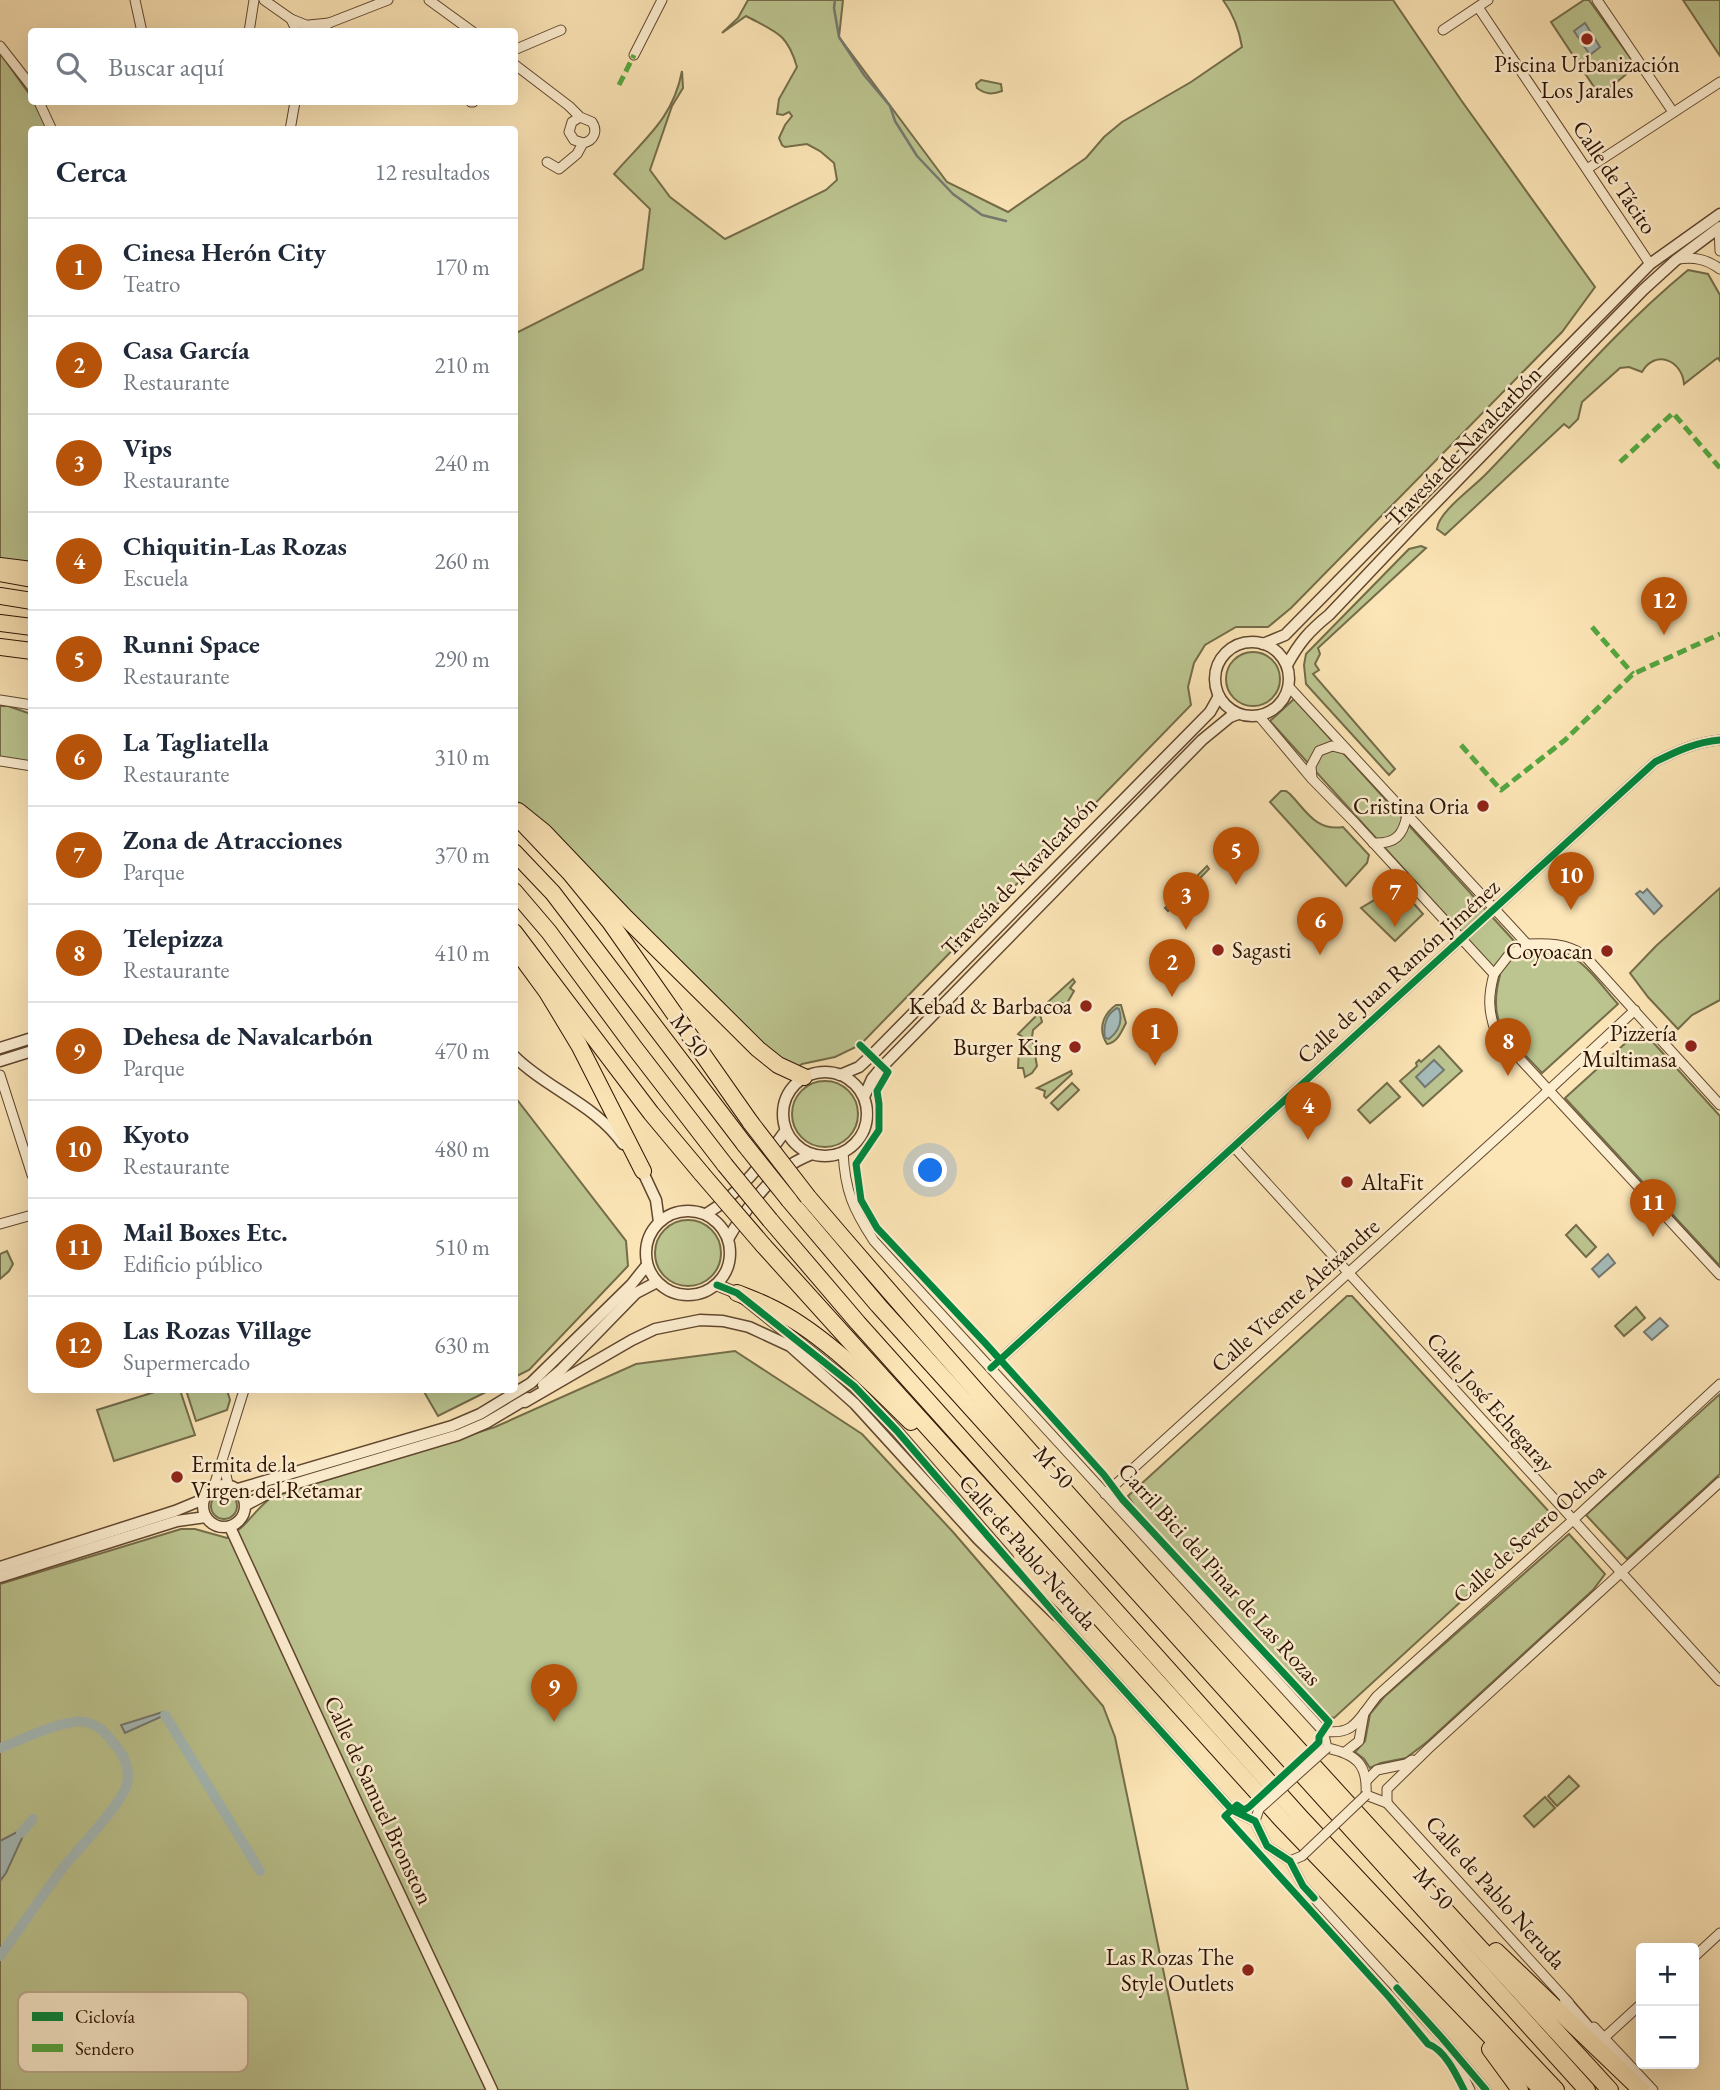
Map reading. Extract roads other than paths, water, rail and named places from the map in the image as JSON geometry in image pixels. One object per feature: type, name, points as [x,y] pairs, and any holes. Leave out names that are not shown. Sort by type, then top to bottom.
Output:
[{"type":"highway","points":[[0,566],[28,570]]},
{"type":"highway","points":[[0,573],[28,578]]},
{"type":"highway","points":[[0,596],[28,600]]},
{"type":"highway","points":[[0,623],[28,626]]},
{"type":"highway","points":[[0,647],[28,651]]},
{"type":"highway","points":[[0,653],[28,657]]},
{"type":"highway","points":[[518,811],[544,832],[758,1049],[778,1065],[804,1077]]},
{"type":"highway","points":[[518,818],[570,873],[610,922],[751,1123],[808,1197],[973,1388],[1609,2090]]},
{"type":"highway","name":"M 50","points":[[518,856],[553,893],[789,1200],[934,1367],[1587,2090]]},
{"type":"highway","points":[[518,896],[549,932],[726,1165],[858,1323],[1283,1798],[1556,2090]]},
{"type":"highway","points":[[518,937],[651,1113],[763,1245],[1315,1855],[1542,2090]]},
{"type":"highway","points":[[518,952],[547,992],[579,1045],[643,1171]]},
{"type":"highway","points":[[737,1293],[769,1306],[836,1352],[925,1436],[961,1477],[1052,1566]]},
{"type":"highway","points":[[1390,1850],[1641,2090]]},
{"type":"highway","points":[[1315,1855],[1373,1924],[1495,2054],[1520,2090]]},
{"type":"street","points":[[135,0],[141,28]]},
{"type":"street","points":[[250,28],[254,0]]},
{"type":"street","points":[[264,0],[305,28]]},
{"type":"street","points":[[311,28],[388,0]]},
{"type":"street","points":[[429,0],[463,28]]},
{"type":"street","points":[[634,55],[662,0]]},
{"type":"street","points":[[1443,30],[1489,0]]},
{"type":"street","points":[[1597,0],[1672,112]]},
{"type":"street","name":"Calle de Tácito","points":[[1478,7],[1650,264]]},
{"type":"street","points":[[518,48],[561,30]]},
{"type":"street","points":[[0,46],[28,82]]},
{"type":"street","points":[[518,67],[580,117],[592,122],[595,131],[592,139],[583,143],[578,154],[559,169],[547,162]]},
{"type":"street","points":[[1587,169],[1720,82]]},
{"type":"street","points":[[40,105],[50,126]]},
{"type":"street","points":[[291,126],[294,105]]},
{"type":"street","points":[[580,117],[572,122],[569,132],[574,140],[583,143]]},
{"type":"street","name":"Travesía de Navalcarbón","points":[[804,1077],[822,1072],[840,1075],[859,1067],[871,1056],[1210,712],[1219,696],[1216,675],[1224,655],[1242,644],[1263,644],[1284,635],[1650,264],[1720,214]]},
{"type":"street","points":[[1719,228],[1720,251]]},
{"type":"street","name":"Travesía de Navalcarbón","points":[[1287,665],[1298,643],[1329,615],[1643,290],[1676,260],[1719,228]]},
{"type":"street","points":[[1676,260],[1694,257],[1710,261],[1720,269]]},
{"type":"street","points":[[1219,696],[1238,714],[1259,716],[1278,706],[1289,687],[1289,672],[1281,656],[1263,644]]},
{"type":"street","points":[[1289,687],[1527,944]]},
{"type":"street","points":[[0,700],[28,704]]},
{"type":"street","name":"Travesía de Navalcarbón","points":[[843,1152],[862,1135],[867,1110],[864,1097],[872,1079],[882,1067],[1202,740],[1230,717],[1238,714]]},
{"type":"street","points":[[1259,716],[1312,779],[1494,974]]},
{"type":"street","name":"Calle de Juan Ramón Jiménez","points":[[992,1368],[1656,762],[1692,745],[1720,740]]},
{"type":"street","points":[[1312,779],[1311,766],[1319,751],[1332,746],[1346,750]]},
{"type":"street","points":[[0,761],[28,765]]},
{"type":"street","points":[[1373,843],[1389,842],[1397,837],[1402,831],[1407,814]]},
{"type":"street","points":[[1720,1105],[1584,955],[1575,950],[1545,943],[1527,944],[1508,956],[1494,974],[1488,994],[1489,1014],[1496,1033],[1720,1275]]},
{"type":"street","name":"Calle Vicente Aleixandre","points":[[1105,1494],[1635,1010]]},
{"type":"street","points":[[0,1048],[28,1039]]},
{"type":"street","points":[[0,1061],[28,1052]]},
{"type":"street","points":[[518,1060],[527,1069],[590,1110],[620,1138],[643,1171],[656,1200],[659,1223]]},
{"type":"street","points":[[0,1075],[28,1162]]},
{"type":"street","points":[[840,1075],[850,1080],[864,1097]]},
{"type":"street","points":[[804,1077],[790,1091],[783,1110],[786,1130],[796,1145],[812,1154],[832,1156],[843,1152],[845,1183],[859,1219],[874,1241],[1322,1731],[1327,1748]]},
{"type":"street","points":[[706,1214],[731,1198],[786,1130]]},
{"type":"street","name":"Calle José Echegaray","points":[[1234,1147],[1720,1681]]},
{"type":"street","points":[[728,1239],[745,1212],[781,1171],[812,1154]]},
{"type":"street","points":[[678,1212],[706,1214],[719,1224],[728,1239],[730,1261],[726,1274],[717,1285],[693,1296],[667,1291],[657,1282],[647,1265],[646,1253],[652,1231],[668,1216],[678,1212]]},
{"type":"street","points":[[0,1224],[28,1215]]},
{"type":"street","points":[[518,1391],[538,1376],[631,1285],[647,1265]]},
{"type":"street","points":[[525,1402],[561,1370],[636,1293],[657,1282]]},
{"type":"street","name":"Calle de Pablo Neruda","points":[[717,1285],[737,1293],[854,1385],[1232,1810],[1255,1821],[1267,1846],[1290,1861],[1303,1886],[1486,2090]]},
{"type":"street","points":[[246,1505],[274,1490],[458,1435],[486,1423],[655,1329],[700,1320],[723,1321],[749,1327],[790,1346],[855,1404],[978,1539],[1056,1615]]},
{"type":"street","name":"Calle de Severo Ochoa","points":[[1322,1731],[1337,1733],[1350,1729],[1377,1696],[1720,1384]]},
{"type":"street","points":[[0,1567],[175,1511],[204,1499],[214,1486],[224,1459],[243,1393]]},
{"type":"street","points":[[214,1486],[233,1487],[452,1426],[480,1414],[515,1393]]},
{"type":"street","points":[[204,1499],[206,1517],[216,1526],[230,1527],[242,1518],[245,1499],[225,1474],[224,1459]]},
{"type":"street","points":[[1387,1803],[1387,1788],[1720,1482]]},
{"type":"street","points":[[0,1577],[177,1521],[206,1517]]},
{"type":"street","name":"Calle de Samuel Bronston","points":[[230,1527],[492,2090]]},
{"type":"street","name":"Calle de Severo Ochoa","points":[[1345,1752],[1359,1741],[1364,1712]]},
{"type":"street","points":[[1255,1821],[1259,1809],[1327,1748]]},
{"type":"street","points":[[1290,1861],[1302,1856],[1366,1795],[1367,1780],[1360,1762],[1345,1752],[1327,1748]]},
{"type":"street","points":[[1367,1780],[1377,1770],[1406,1764],[1428,1749]]},
{"type":"street","name":"Calle de Pablo Neruda","points":[[1366,1795],[1387,1803],[1564,2000],[1605,2038],[1653,2090]]},
{"type":"street","points":[[1699,1952],[1720,1933]]},
{"type":"street","points":[[1564,2000],[1641,2090]]},
{"type":"street","points":[[1605,2038],[1639,2006]]},
{"type":"street","points":[[1445,2042],[1470,2090]]},
{"type":"water","name":"Piscina Urbanización Los Jarales","points":[[1585,23],[1600,47],[1590,55],[1574,31]]},
{"type":"water","points":[[1647,889],[1662,906],[1654,914],[1636,894]]},
{"type":"water","points":[[1117,1008],[1121,1018],[1119,1025],[1109,1039],[1105,1038],[1106,1021]]},
{"type":"water","points":[[1434,1060],[1444,1070],[1425,1087],[1416,1077]]},
{"type":"water","points":[[1608,1254],[1615,1263],[1599,1277],[1592,1269]]},
{"type":"water","points":[[1660,1318],[1668,1326],[1652,1340],[1644,1332]]},
{"type":"water","points":[[163,1712],[165,1715],[125,1733],[121,1725]]},
{"type":"water","points":[[19,1831],[23,1836],[0,1881],[0,1841]]},
{"type":"waterway","points":[[835,0],[839,37],[864,75],[890,106],[895,121],[917,156],[953,194],[982,215],[1006,221]]},
{"type":"waterway","points":[[165,1715],[260,1871]]},
{"type":"waterway","points":[[0,1748],[56,1726],[86,1722],[107,1735],[123,1755],[128,1772],[127,1784],[117,1803],[62,1869],[0,1956]]},
{"type":"waterway","points":[[21,1833],[33,1819]]},
{"type":"place","name":"Piscina Urbanización Los Jarales","points":[[1587,39]]},
{"type":"place","name":"Las Rozas Village","points":[[1664,635]]},
{"type":"place","name":"Cristina Oria","points":[[1483,806]]},
{"type":"place","name":"Runni Space","points":[[1236,885]]},
{"type":"place","name":"Kyoto","points":[[1571,910]]},
{"type":"place","name":"Zona de Atracciones","points":[[1395,927]]},
{"type":"place","name":"Vips","points":[[1186,930]]},
{"type":"place","name":"Sagasti","points":[[1218,950]]},
{"type":"place","name":"Coyoacan","points":[[1607,951]]},
{"type":"place","name":"La Tagliatella","points":[[1320,955]]},
{"type":"place","name":"Casa García","points":[[1172,997]]},
{"type":"place","name":"Kebad & Barbacoa","points":[[1086,1006]]},
{"type":"place","name":"Pizzería Multimasa","points":[[1691,1046]]},
{"type":"place","name":"Burger King","points":[[1075,1047]]},
{"type":"place","name":"Cinesa Herón City","points":[[1155,1066]]},
{"type":"place","name":"Telepizza","points":[[1508,1076]]},
{"type":"place","name":"Chiquitin-Las Rozas","points":[[1308,1140]]},
{"type":"place","name":"AltaFit","points":[[1347,1182]]},
{"type":"place","name":"Mail Boxes Etc.","points":[[1653,1237]]},
{"type":"place","name":"Ermita de la Virgen del Retamar","points":[[177,1477]]},
{"type":"place","name":"Dehesa de Navalcarbón","points":[[554,1722]]},
{"type":"place","name":"Las Rozas The Style Outlets","points":[[1248,1970]]}]
